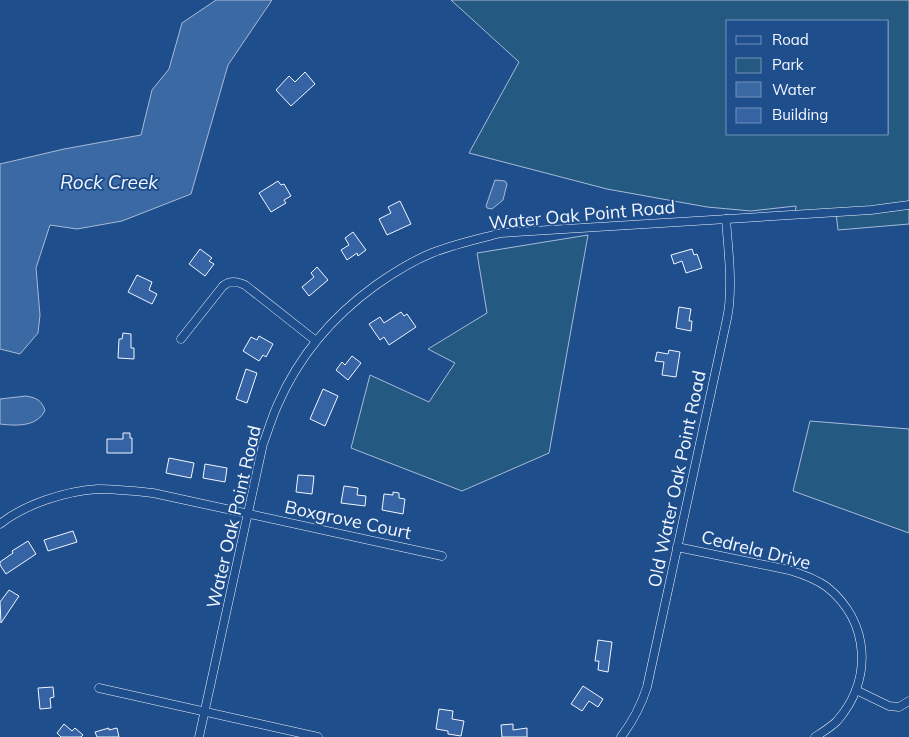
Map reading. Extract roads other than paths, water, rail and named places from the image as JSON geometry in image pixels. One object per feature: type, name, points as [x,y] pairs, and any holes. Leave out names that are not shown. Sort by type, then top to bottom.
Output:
[{"type":"street","name":"Water Oak Point Road","points":[[199,737],[263,444],[278,404],[295,371],[316,341],[359,297],[389,276],[430,254],[501,233],[871,210],[909,205]]},
{"type":"street","name":"Old Water Oak Point Road","points":[[621,737],[635,716],[645,694],[692,487],[729,308],[730,266],[726,219]]},
{"type":"street","points":[[181,339],[223,286],[234,281],[245,285],[316,341]]},
{"type":"street","name":"Boxgrove Court","points":[[0,524],[18,513],[48,500],[82,491],[97,489],[132,490],[442,556]]},
{"type":"street","name":"Cedrela Drive","points":[[677,547],[789,570],[815,579],[845,606],[852,616],[859,634],[862,664],[856,690],[848,705],[827,730],[815,737]]},
{"type":"street","points":[[99,688],[205,712],[282,733],[318,737]]},
{"type":"street","points":[[856,690],[889,706],[899,706],[909,701]]},
{"type":"water","name":"Rock Creek","points":[[216,0],[272,0],[228,65],[191,194],[122,221],[77,229],[50,225],[36,268],[40,315],[38,333],[20,354],[0,349],[0,164],[64,149],[141,135],[152,90],[169,69],[182,23]]},
{"type":"water","points":[[495,180],[505,181],[507,184],[503,200],[492,209],[486,206]]},
{"type":"water","points":[[26,396],[36,399],[42,404],[45,410],[42,416],[26,424],[0,424],[0,399]]}]
